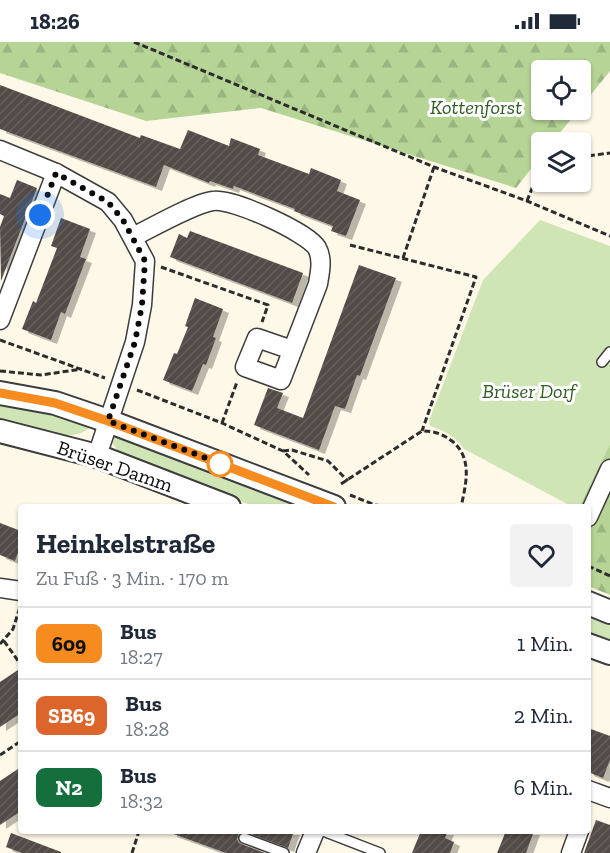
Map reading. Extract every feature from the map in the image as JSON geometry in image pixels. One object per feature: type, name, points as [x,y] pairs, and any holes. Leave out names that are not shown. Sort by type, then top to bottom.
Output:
[{"type":"street","points":[[0,150],[56,173],[108,202],[123,220],[145,261],[142,305],[135,342],[97,456]]},
{"type":"street","points":[[0,320],[56,173]]},
{"type":"street","points":[[133,237],[212,201],[228,201],[307,238],[316,246],[320,256],[321,270],[318,284],[292,350],[280,380],[245,367],[256,338],[292,350]]},
{"type":"street","name":"Brüser Damm","points":[[0,393],[55,403],[339,500]]},
{"type":"street","name":"Brüser Damm","points":[[0,431],[97,456],[221,504]]},
{"type":"street","points":[[591,510],[610,469]]},
{"type":"street","points":[[0,588],[18,591]]},
{"type":"street","points":[[591,604],[610,612]]},
{"type":"street","points":[[591,646],[610,653]]},
{"type":"street","points":[[306,853],[314,834]]},
{"type":"street","points":[[571,853],[578,834]]},
{"type":"lane","points":[[602,362],[610,352]]},
{"type":"lane","points":[[331,834],[380,853]]},
{"type":"lane","points":[[244,838],[284,853]]},
{"type":"path","points":[[134,42],[434,167],[527,201],[610,236]]},
{"type":"path","points":[[591,156],[610,153]]},
{"type":"path","points":[[403,258],[434,167]]},
{"type":"path","points":[[527,201],[531,191]]},
{"type":"path","points":[[350,245],[476,277],[422,431]]},
{"type":"path","points":[[145,261],[268,305],[256,338]]},
{"type":"path","points":[[0,340],[84,369],[222,423],[283,451],[317,480]]},
{"type":"path","points":[[222,423],[239,376],[245,367]]},
{"type":"path","points":[[0,371],[41,375],[84,369]]},
{"type":"path","points":[[341,484],[422,431],[431,431],[441,434],[464,454],[466,480],[462,504]]},
{"type":"path","points":[[283,451],[292,450],[328,461],[348,481]]},
{"type":"path","points":[[339,500],[368,504]]},
{"type":"path","points":[[591,567],[610,576]]},
{"type":"path","points":[[0,644],[13,629],[18,612]]},
{"type":"path","points":[[4,641],[18,661]]},
{"type":"path","points":[[0,754],[18,743]]},
{"type":"path","points":[[132,853],[139,834]]},
{"type":"green space","name":"Kottenforst","points":[[0,42],[610,42],[610,71],[591,95],[591,60],[531,60],[531,120],[571,120],[560,132],[531,132],[531,169],[516,188],[261,108],[146,121],[0,73]]},
{"type":"green space","name":"Brüser Dorf","points":[[540,220],[610,246],[610,444],[580,504],[567,504],[464,449],[449,434],[430,426],[429,421],[483,280]]},
{"type":"green space","points":[[0,403],[35,409],[89,426],[89,428],[81,433],[59,435],[0,423]]},
{"type":"green space","points":[[117,434],[294,501],[290,504],[248,504],[130,460],[119,452],[111,440],[113,435]]},
{"type":"green space","points":[[610,444],[610,595],[591,587],[591,504],[580,504]]},
{"type":"green space","points":[[591,614],[610,621],[610,641],[591,634]]},
{"type":"building","points":[[0,85],[140,138],[141,135],[180,149],[188,130],[229,146],[231,138],[260,149],[258,155],[309,174],[311,168],[341,180],[337,191],[360,200],[346,236],[331,231],[333,226],[294,211],[295,209],[234,186],[233,189],[210,181],[209,183],[164,165],[156,187],[0,129]]},
{"type":"building","points":[[17,180],[37,188],[1,281],[0,227],[4,216],[0,214],[0,194],[10,198]]},
{"type":"building","points":[[61,218],[90,229],[80,257],[86,259],[65,314],[61,312],[51,340],[22,329],[33,301],[36,303],[57,248],[51,246]]},
{"type":"building","points":[[190,231],[303,273],[292,303],[170,257],[179,234],[187,238]]},
{"type":"building","points":[[359,265],[396,278],[360,376],[357,375],[345,409],[335,406],[319,450],[254,425],[268,388],[283,393],[277,408],[303,418]]},
{"type":"building","points":[[195,298],[223,309],[206,365],[203,364],[192,391],[163,380],[188,327],[185,326]]},
{"type":"building","points":[[0,523],[18,530],[18,553],[15,561],[0,555]]},
{"type":"building","points":[[18,670],[18,715],[0,727],[0,682]]},
{"type":"building","points":[[591,729],[610,736],[610,760],[603,778],[591,773]]},
{"type":"building","points":[[18,769],[18,813],[0,825],[0,781]]},
{"type":"building","points":[[596,820],[610,825],[610,853],[584,853]]},
{"type":"building","points":[[11,833],[61,853],[22,853],[6,847]]},
{"type":"building","points":[[174,834],[239,834],[237,839],[239,843],[265,853],[226,853]]},
{"type":"building","points":[[251,834],[293,834],[288,848]]},
{"type":"building","points":[[420,834],[447,834],[445,838],[454,842],[450,853],[412,853]]},
{"type":"building","points":[[505,834],[533,834],[526,853],[497,853]]},
{"type":"bus line","name":"609","points":[[0,393],[55,403],[108,421],[326,504]]},
{"type":"route","points":[[40,215],[56,173],[108,202],[123,220],[145,261],[142,305],[135,342],[108,421],[222,464],[220,464]]}]
